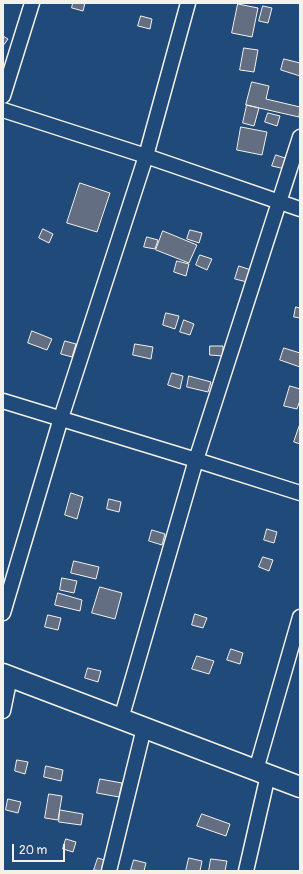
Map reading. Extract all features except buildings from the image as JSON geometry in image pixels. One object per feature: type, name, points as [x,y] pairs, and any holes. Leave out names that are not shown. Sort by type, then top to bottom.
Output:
[{"type":"street","points":[[3,96],[32,3]]},
{"type":"street","points":[[3,613],[61,418],[146,156],[188,3]]},
{"type":"street","points":[[3,110],[146,156],[300,209]]},
{"type":"street","points":[[121,719],[196,460],[300,137]]},
{"type":"street","points":[[3,401],[300,493]]},
{"type":"street","points":[[246,871],[262,773],[300,617]]},
{"type":"street","points":[[3,711],[7,676],[300,788]]},
{"type":"street","points":[[109,871],[144,728]]}]
